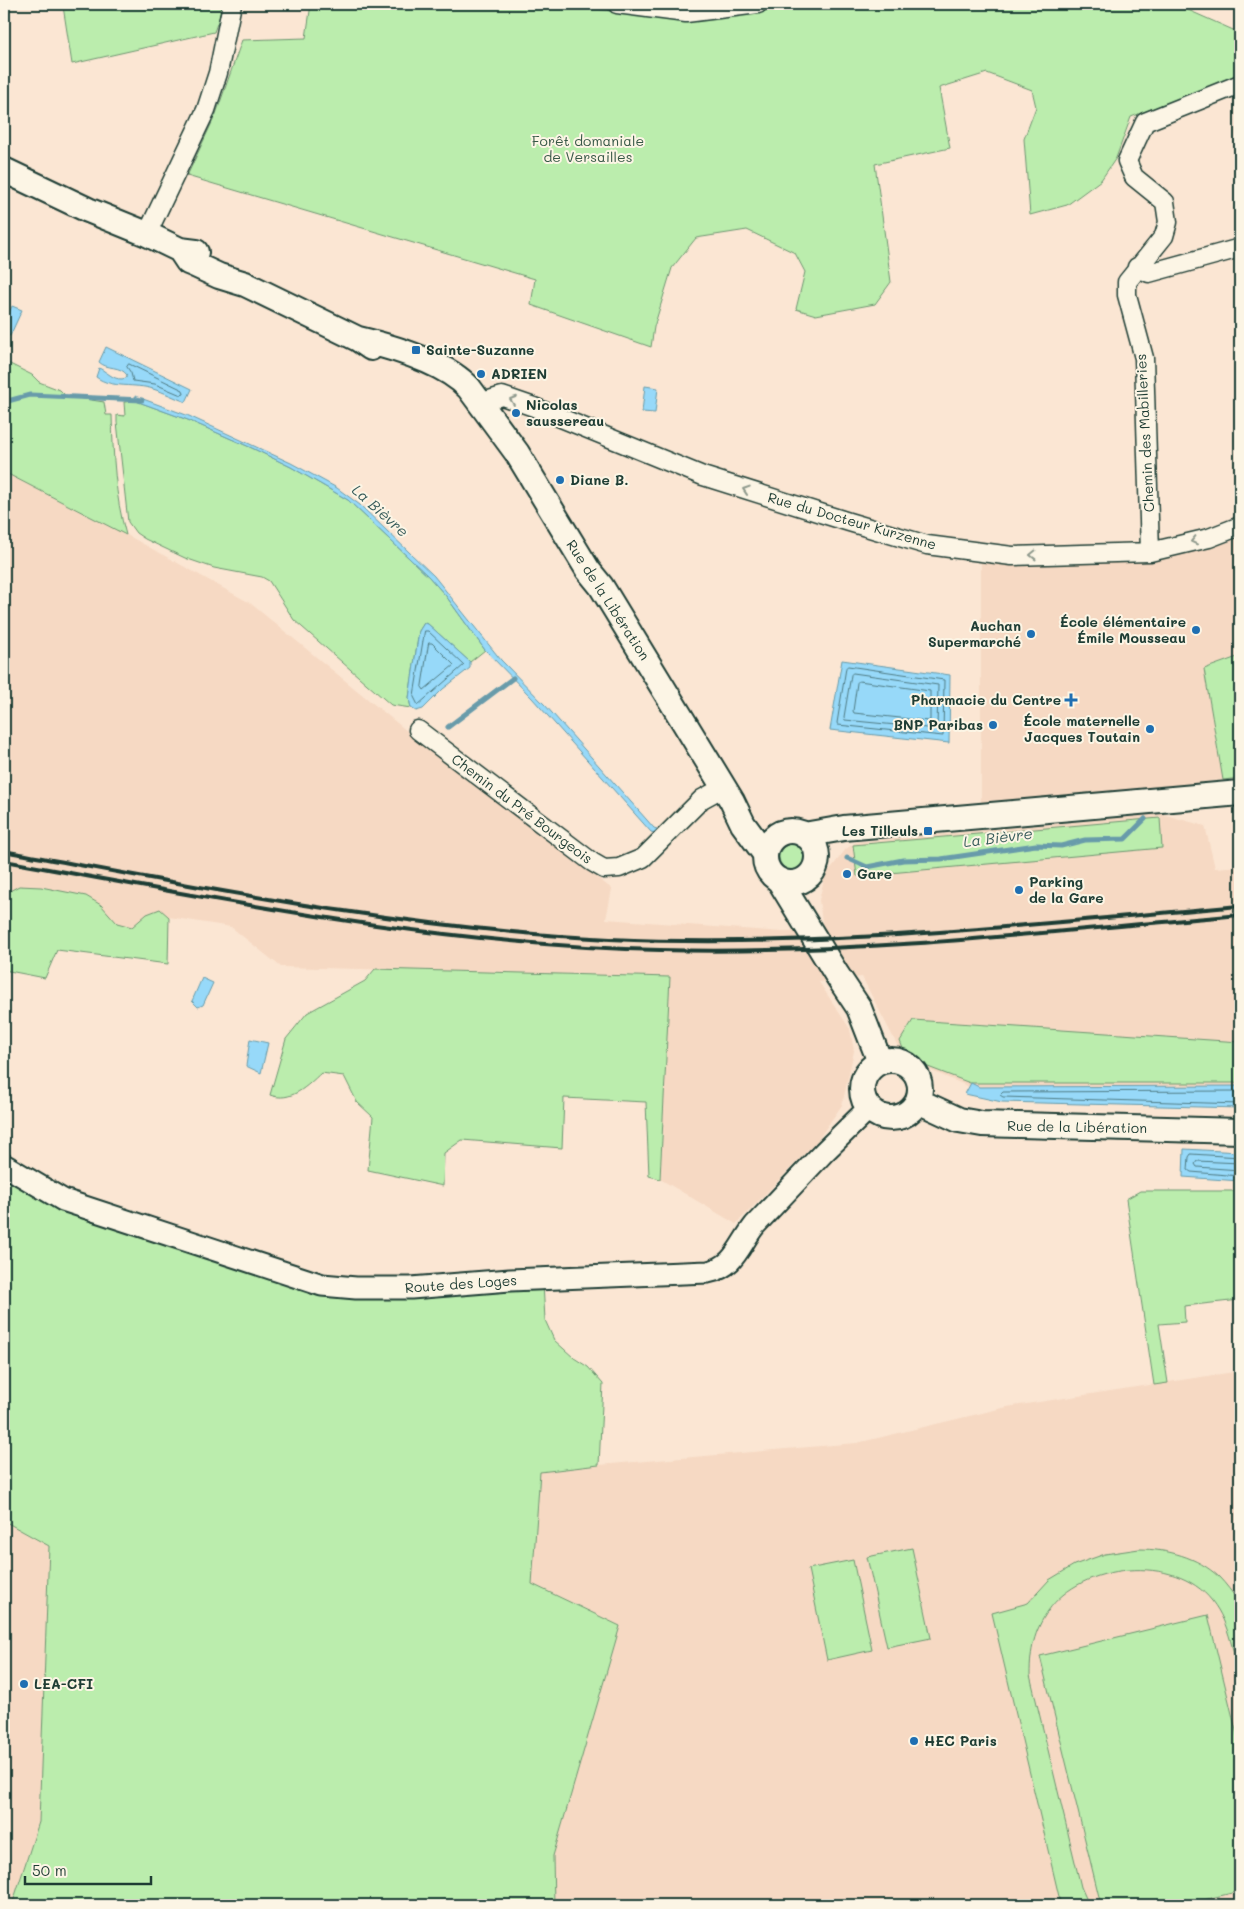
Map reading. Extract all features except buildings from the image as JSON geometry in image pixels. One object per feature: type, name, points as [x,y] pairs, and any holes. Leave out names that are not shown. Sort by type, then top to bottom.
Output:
[{"type":"main road","name":"Rue de la Libération","points":[[4,170],[88,210],[180,250],[193,251],[221,265],[245,284],[358,339],[418,357],[463,382],[517,453],[728,794],[743,824],[765,854]]},
{"type":"main road","points":[[804,835],[863,827],[978,817],[1013,805],[1052,800],[1076,801],[1102,806],[1240,793]]},
{"type":"main road","name":"Rue de la Libération","points":[[728,794],[780,833]]},
{"type":"main road","points":[[779,880],[794,882],[812,868],[833,846],[863,827]]},
{"type":"main road","points":[[816,940],[812,868],[814,845],[804,835],[795,831],[780,833],[772,839],[765,854],[767,868],[779,880],[816,940],[859,1008],[880,1062]]},
{"type":"main road","points":[[895,1060],[909,1066],[915,1072],[920,1086],[918,1101],[907,1114],[900,1117],[883,1117],[869,1108],[862,1093],[862,1084],[868,1071],[880,1062],[895,1060]]},
{"type":"main road","name":"Rue de la Libération","points":[[918,1101],[959,1120],[982,1124],[1240,1131]]},
{"type":"street","points":[[146,234],[206,110],[218,73],[232,4]]},
{"type":"street","points":[[617,4],[686,13],[758,4]]},
{"type":"street","name":"Chemin des Mabilleries","points":[[1150,552],[1144,358],[1127,295],[1127,282],[1164,236],[1168,222],[1165,202],[1134,177],[1127,161],[1145,122],[1240,84]]},
{"type":"street","points":[[1138,267],[1149,273],[1240,248]]},
{"type":"street","name":"Rue du Docteur Kurzenne","points":[[479,403],[502,396],[534,407],[703,476],[927,545],[1012,556],[1150,552],[1208,538],[1240,526]]},
{"type":"street","name":"Chemin du Pré Bourgeois","points":[[418,730],[592,862],[604,869],[619,868],[642,858],[702,799],[728,794]]},
{"type":"street","name":"Route des Loges","points":[[4,1165],[63,1200],[322,1284],[356,1288],[411,1288],[510,1280],[708,1272],[724,1268],[732,1261],[755,1225],[824,1152],[869,1108]]},
{"type":"shaded area","points":[[4,472],[118,530],[250,603],[424,745],[612,889],[606,919],[782,932],[823,929],[819,900],[825,876],[846,849],[856,842],[1162,814],[1205,826],[1215,868],[1240,866],[1240,1087],[970,1087],[905,1060],[862,977],[819,982],[850,1029],[854,1051],[842,1105],[817,1141],[736,1224],[660,1179],[670,977],[281,967],[231,927],[169,917],[168,964],[4,943]]},
{"type":"shaded area","points":[[1240,538],[1240,656],[1204,669],[1223,780],[981,808],[981,561],[1086,564],[1136,561]]},
{"type":"shaded area","name":"HEC Paris","points":[[1240,1371],[1240,1905],[554,1905],[553,1856],[620,1626],[532,1584],[540,1472],[599,1465],[857,1443],[1007,1407]]},
{"type":"shaded area","name":"LEA-CFI","points":[[4,1521],[49,1546],[39,1822],[12,1905],[4,1905]]},
{"type":"green space","points":[[80,4],[224,4],[214,32],[72,64],[63,6]]},
{"type":"green space","name":"Forêt domaniale de Versailles","points":[[311,4],[556,4],[689,21],[775,9],[786,4],[1178,4],[1240,33],[1240,75],[1131,117],[1116,158],[1101,180],[1067,205],[1030,215],[1024,139],[1036,107],[1032,90],[987,73],[939,88],[950,148],[875,164],[891,282],[875,304],[816,315],[796,309],[805,272],[795,253],[747,230],[696,238],[672,268],[654,327],[651,347],[531,305],[535,279],[187,176],[216,114],[242,40],[306,38]]},
{"type":"green space","points":[[4,363],[32,375],[39,382],[60,390],[66,396],[104,402],[106,415],[112,415],[115,476],[119,506],[126,535],[4,472]]},
{"type":"green space","points":[[136,401],[188,420],[252,448],[291,467],[348,500],[429,577],[446,596],[485,650],[470,662],[428,624],[424,623],[419,631],[409,698],[411,708],[391,705],[294,620],[269,581],[262,577],[214,568],[185,558],[136,533],[128,522],[117,415],[125,416],[124,402]]},
{"type":"green space","points":[[1240,656],[1240,778],[1223,780],[1204,669]]},
{"type":"green space","points":[[1160,818],[1162,848],[857,876],[853,845]]},
{"type":"green space","points":[[792,844],[801,848],[805,857],[801,866],[792,870],[783,866],[779,857],[783,848]]},
{"type":"green space","points":[[19,886],[41,887],[86,896],[101,905],[117,923],[132,927],[147,914],[160,909],[169,917],[168,964],[57,950],[45,978],[4,970],[4,894]]},
{"type":"green space","points":[[375,969],[670,977],[660,1179],[649,1176],[646,1102],[564,1098],[562,1148],[462,1140],[444,1153],[443,1186],[368,1170],[373,1117],[357,1102],[344,1076],[321,1073],[304,1088],[292,1095],[278,1097],[270,1095],[286,1039],[307,1013],[365,981]]},
{"type":"green space","points":[[913,1020],[1240,1042],[1240,1083],[970,1083],[907,1059],[900,1041]]},
{"type":"green space","points":[[4,1174],[276,1279],[543,1283],[545,1320],[554,1340],[574,1358],[588,1367],[603,1384],[599,1465],[540,1472],[532,1584],[620,1626],[553,1856],[554,1905],[12,1905],[39,1822],[49,1546],[4,1521]]},
{"type":"green space","points":[[1140,1191],[1240,1191],[1240,1300],[1184,1306],[1185,1322],[1159,1324],[1168,1383],[1154,1385],[1126,1199]]},
{"type":"green space","points":[[912,1548],[931,1638],[887,1647],[867,1557]]},
{"type":"green space","points":[[1139,1549],[1171,1553],[1202,1564],[1219,1577],[1239,1601],[1240,1683],[1227,1630],[1218,1610],[1212,1601],[1196,1586],[1175,1576],[1153,1570],[1128,1570],[1105,1574],[1082,1582],[1063,1595],[1048,1611],[1039,1626],[1034,1641],[1030,1675],[1081,1887],[1089,1905],[1061,1905],[992,1613],[1028,1603],[1049,1580],[1074,1565],[1105,1554]]},
{"type":"green space","points":[[853,1560],[872,1650],[827,1660],[808,1569]]},
{"type":"green space","points":[[1208,1615],[1240,1747],[1240,1891],[1183,1905],[1101,1905],[1040,1656]]},
{"type":"water","points":[[12,306],[22,310],[10,336],[4,333],[4,324]]},
{"type":"water","points":[[106,347],[192,389],[186,402],[146,387],[109,383],[96,377],[99,368],[119,379],[126,378],[127,375],[121,370],[99,362]]},
{"type":"water","points":[[645,386],[658,388],[655,413],[642,412]]},
{"type":"water","points":[[135,396],[189,416],[291,463],[337,488],[360,505],[434,576],[501,660],[545,705],[654,828],[666,832],[663,835],[651,832],[532,698],[485,650],[446,596],[429,577],[348,500],[291,467],[188,420],[136,401]]},
{"type":"water","points":[[424,623],[428,624],[470,662],[470,668],[443,689],[423,709],[416,711],[411,708],[409,698],[419,631]]},
{"type":"water","points":[[842,660],[950,675],[949,743],[830,730]]},
{"type":"water","points":[[202,978],[213,983],[203,1005],[198,1007],[192,1001]]},
{"type":"water","points":[[250,1039],[268,1043],[261,1073],[246,1066]]},
{"type":"water","points":[[971,1083],[979,1087],[1240,1086],[1240,1108],[1002,1102],[965,1094]]},
{"type":"water","points":[[1184,1149],[1240,1152],[1240,1181],[1183,1177]]},
{"type":"waterway","name":"La Bièvre","points":[[4,402],[30,395],[142,400]]},
{"type":"waterway","points":[[448,727],[513,678]]},
{"type":"waterway","name":"La Bièvre","points":[[847,858],[867,867],[903,860],[941,859],[1036,845],[1061,846],[1085,840],[1125,839],[1145,819]]},
{"type":"railway","points":[[4,851],[381,917],[533,934],[610,939],[768,941],[847,938],[1004,927],[1240,906]]},
{"type":"railway","points":[[4,861],[248,905],[412,930],[577,946],[660,950],[733,951],[878,946],[1240,915]]},
{"type":"place","name":"Sainte-Suzanne","points":[[416,350]]},
{"type":"place","name":"ADRIEN","points":[[481,374]]},
{"type":"place","name":"Nicolas saussereau","points":[[516,413]]},
{"type":"place","name":"Diane B.","points":[[560,480]]},
{"type":"place","name":"École élémentaire Émile Mousseau","points":[[1196,630]]},
{"type":"place","name":"Auchan Supermarché","points":[[1031,634]]},
{"type":"place","name":"Pharmacie du Centre","points":[[1071,700]]},
{"type":"place","name":"BNP Paribas","points":[[993,725]]},
{"type":"place","name":"École maternelle Jacques Toutain","points":[[1150,729]]},
{"type":"place","name":"Les Tilleuls","points":[[928,831]]},
{"type":"place","name":"Gare","points":[[847,874]]},
{"type":"place","name":"Parking de la Gare","points":[[1019,890]]},
{"type":"place","name":"LEA-CFI","points":[[24,1684]]},
{"type":"place","name":"HEC Paris","points":[[914,1741]]}]
